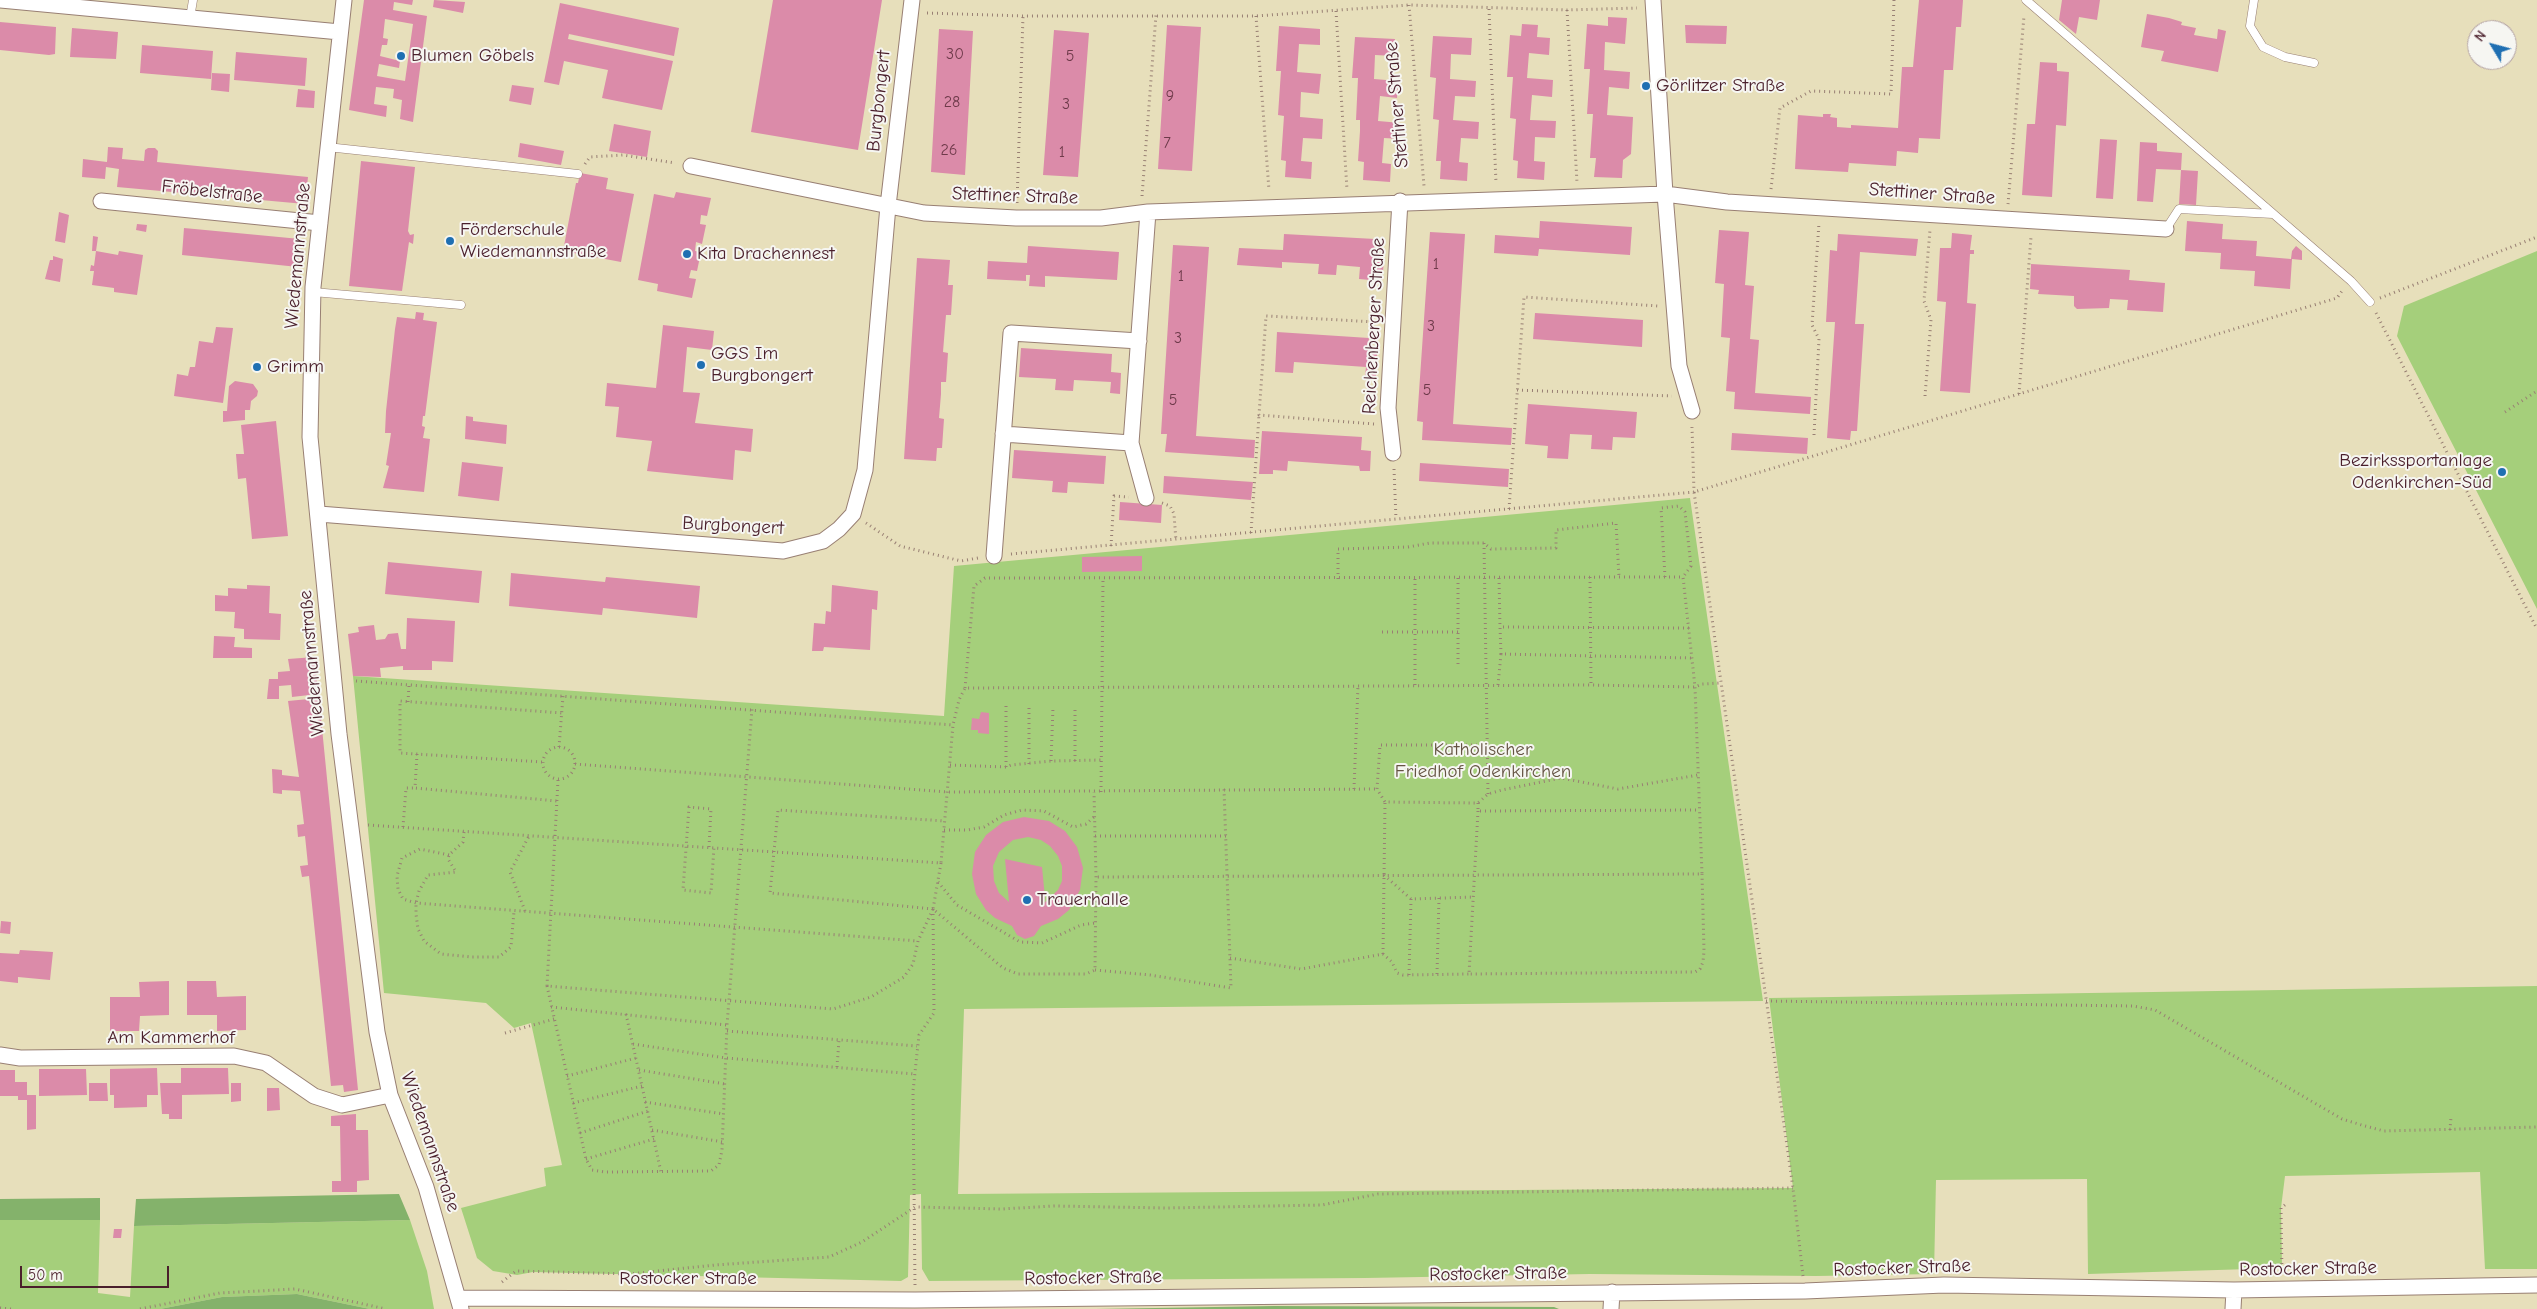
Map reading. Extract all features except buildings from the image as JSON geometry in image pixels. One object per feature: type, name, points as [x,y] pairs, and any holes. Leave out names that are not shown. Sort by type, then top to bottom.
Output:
[{"type":"street","points":[[0,0],[340,32]]},
{"type":"street","name":"Wiedemannstraße","points":[[344,0],[313,292],[310,436],[339,734],[376,1032],[390,1095],[426,1187],[460,1304]]},
{"type":"street","points":[[1653,3],[1665,194],[1679,366],[1690,404]]},
{"type":"street","name":"Burgbongert","points":[[319,514],[783,552],[823,541],[853,514],[865,470],[888,206],[910,6]]},
{"type":"street","points":[[691,166],[888,206]]},
{"type":"street","name":"Stettiner Straße","points":[[888,206],[924,213],[1016,218],[1100,218],[1144,212],[1270,209],[1348,203],[1496,201],[1665,194],[1727,202],[2166,229]]},
{"type":"street","name":"Fröbelstraße","points":[[101,201],[320,223]]},
{"type":"street","name":"Reichenberger Straße","points":[[1393,453],[1388,408],[1400,201]]},
{"type":"street","points":[[1144,212],[1139,342],[1131,443],[1146,498]]},
{"type":"street","points":[[994,556],[1011,333],[1139,342]]},
{"type":"street","points":[[1003,434],[1131,443]]},
{"type":"street","name":"Am Kammerhof","points":[[0,1055],[20,1058],[234,1056],[266,1063],[314,1096],[342,1105],[390,1095]]},
{"type":"street","name":"Rostocker Straße","points":[[460,1304],[489,1298],[770,1304],[915,1300],[1064,1304],[1612,1292],[1804,1291],[1944,1285],[2234,1290],[2537,1285]]},
{"type":"street","points":[[2233,1309],[2234,1290]]},
{"type":"street","points":[[1611,1309],[1612,1292]]},
{"type":"lane","points":[[190,18],[193,0]]},
{"type":"lane","points":[[2026,0],[2351,281],[2370,302]]},
{"type":"lane","points":[[2254,0],[2250,26],[2263,47],[2285,57],[2314,62]]},
{"type":"lane","points":[[327,147],[578,174]]},
{"type":"lane","name":"Stettiner Straße","points":[[2166,229],[2179,208],[2273,214]]},
{"type":"lane","points":[[313,292],[461,305]]},
{"type":"path","points":[[1769,204],[1780,108],[1811,91],[1891,94],[1894,0]]},
{"type":"path","points":[[910,6],[1023,16],[1256,16],[1409,5],[1567,10],[1653,3]]},
{"type":"path","name":"Stettiner Straße","points":[[1409,5],[1426,201]]},
{"type":"path","points":[[1489,9],[1496,201]]},
{"type":"path","points":[[1567,10],[1578,197]]},
{"type":"path","points":[[2007,219],[2024,10]]},
{"type":"path","points":[[1336,11],[1348,203]]},
{"type":"path","points":[[1144,212],[1156,15]]},
{"type":"path","points":[[1016,218],[1023,16]]},
{"type":"path","points":[[1256,16],[1270,209]]},
{"type":"path","points":[[578,174],[590,157],[623,155],[691,166]]},
{"type":"path","points":[[1814,435],[1818,339],[1812,325],[1820,208]]},
{"type":"path","points":[[1926,396],[1931,320],[1924,300],[1931,214]]},
{"type":"path","points":[[2019,394],[2032,221]]},
{"type":"path","points":[[2537,237],[2370,302],[2537,629]]},
{"type":"path","points":[[853,514],[900,546],[962,560],[1694,492],[2337,298],[2351,281]]},
{"type":"path","points":[[1509,509],[1524,297],[1674,307]]},
{"type":"path","points":[[1251,533],[1266,316],[1393,323]]},
{"type":"path","points":[[1518,390],[1690,404],[1694,492],[1793,1188],[1804,1291]]},
{"type":"path","points":[[2505,412],[2537,391]]},
{"type":"path","points":[[1259,415],[1390,426]]},
{"type":"path","points":[[1393,453],[1396,519]]},
{"type":"path","points":[[1111,546],[1114,496],[1146,498],[1170,506],[1174,514],[1176,541]]},
{"type":"path","points":[[1487,745],[1380,746],[1377,789],[1385,802],[1383,954],[1392,962],[1397,973],[1409,975],[1695,972],[1700,969],[1704,951],[1695,687],[1683,577],[1691,566],[1685,512],[1679,506],[1661,508],[1665,577]]},
{"type":"path","points":[[1338,579],[1338,549],[1408,547],[1430,543],[1484,542],[1492,549],[1556,548],[1556,530],[1616,523],[1619,577]]},
{"type":"path","points":[[1484,542],[1488,794]]},
{"type":"path","points":[[1590,577],[1591,685]]},
{"type":"path","points":[[915,1300],[914,1074],[917,1046],[922,1028],[934,1013],[933,908],[941,863],[954,725],[959,700],[965,688],[974,586],[984,578],[1338,579],[1683,577]]},
{"type":"path","points":[[1101,792],[1103,578]]},
{"type":"path","points":[[1414,685],[1415,578]]},
{"type":"path","points":[[1458,578],[1458,664]]},
{"type":"path","points":[[1498,685],[1501,654],[1499,578]]},
{"type":"path","points":[[1500,628],[1689,628]]},
{"type":"path","points":[[1382,632],[1459,632]]},
{"type":"path","points":[[1501,654],[1692,658]]},
{"type":"path","points":[[356,681],[954,725]]},
{"type":"path","points":[[965,688],[1358,685],[1695,687],[1702,684],[1720,683]]},
{"type":"path","points":[[408,702],[409,685]]},
{"type":"path","points":[[1354,789],[1358,685]]},
{"type":"path","points":[[559,747],[563,696]]},
{"type":"path","points":[[542,762],[400,752],[400,701],[562,713]]},
{"type":"path","points":[[1006,706],[1006,767]]},
{"type":"path","points":[[1029,706],[1029,764]]},
{"type":"path","points":[[1075,761],[1076,706]]},
{"type":"path","points":[[1052,761],[1053,707]]},
{"type":"path","points":[[558,780],[547,986],[586,1158],[592,1170],[712,1171],[718,1165],[723,1142],[727,1025],[731,1000],[752,709]]},
{"type":"path","points":[[559,747],[570,752],[575,764],[572,772],[566,778],[558,780],[547,775],[542,762],[546,752],[559,747]]},
{"type":"path","points":[[415,788],[417,754]]},
{"type":"path","points":[[950,765],[1006,767],[1052,761],[1101,760]]},
{"type":"path","points":[[575,764],[948,792],[1377,789]]},
{"type":"path","points":[[1385,802],[1478,803],[1488,794],[1561,778],[1618,789],[1698,776]]},
{"type":"path","points":[[402,827],[406,788],[557,801]]},
{"type":"path","points":[[945,821],[778,810],[770,893],[933,908],[1003,968],[1018,974],[1086,974],[1095,970],[1150,975],[1230,988],[1224,789]]},
{"type":"path","points":[[1094,792],[1096,836],[1095,970]]},
{"type":"path","points":[[1469,974],[1478,803]]},
{"type":"path","points":[[708,847],[712,809],[689,807],[683,890],[711,893],[714,847]]},
{"type":"path","points":[[944,830],[967,830],[984,827],[1004,815],[1022,810],[1044,811],[1073,827],[1086,824],[1095,816]]},
{"type":"path","points":[[1478,811],[1700,810]]},
{"type":"path","points":[[350,825],[402,827],[556,839],[742,848],[941,863]]},
{"type":"path","points":[[449,855],[463,842],[464,832]]},
{"type":"path","points":[[525,912],[510,872],[529,836]]},
{"type":"path","points":[[1096,836],[1226,836]]},
{"type":"path","points":[[449,855],[420,849],[402,858],[397,869],[398,889],[403,899],[416,903],[525,912],[918,941]]},
{"type":"path","points":[[449,855],[450,865],[456,872],[428,875],[423,882],[416,903],[418,929],[429,947],[441,954],[472,957],[505,954],[511,947],[514,910]]},
{"type":"path","points":[[1096,877],[1702,874]]},
{"type":"path","points":[[1384,875],[1411,899],[1474,897]]},
{"type":"path","points":[[938,882],[957,905],[1020,942],[1042,943],[1081,925],[1095,923]]},
{"type":"path","points":[[1437,974],[1439,898]]},
{"type":"path","points":[[1409,975],[1411,899]]},
{"type":"path","points":[[547,986],[833,1009],[871,997],[904,977],[914,964],[918,941],[933,908]]},
{"type":"path","points":[[1230,958],[1302,969],[1383,954]]},
{"type":"path","points":[[1766,1001],[2123,1006],[2155,1010],[2342,1119],[2384,1132],[2537,1127]]},
{"type":"path","points":[[552,1006],[727,1025]]},
{"type":"path","points":[[626,1014],[661,1172]]},
{"type":"path","points":[[505,1034],[554,1019]]},
{"type":"path","points":[[727,1031],[917,1046]]},
{"type":"path","points":[[837,1068],[839,1040]]},
{"type":"path","points":[[633,1044],[726,1058],[914,1074]]},
{"type":"path","points":[[567,1076],[636,1058]]},
{"type":"path","points":[[639,1070],[725,1084]]},
{"type":"path","points":[[573,1103],[642,1086]]},
{"type":"path","points":[[645,1102],[724,1114]]},
{"type":"path","points":[[580,1133],[648,1111]]},
{"type":"path","points":[[2450,1117],[2450,1130]]},
{"type":"path","points":[[652,1130],[723,1142]]},
{"type":"path","points":[[586,1158],[654,1139]]},
{"type":"path","points":[[489,1298],[505,1278],[516,1271],[629,1274],[715,1265],[829,1257],[862,1242],[915,1207],[1002,1209],[1054,1206],[1166,1208],[1322,1206],[1378,1194],[1793,1188]]},
{"type":"path","points":[[2282,1289],[2281,1208],[2286,1204]]},
{"type":"path","points":[[140,1309],[220,1293],[295,1288],[386,1309]]},
{"type":"path","points":[[0,1308],[11,1309]]},
{"type":"green space","name":"Bezirkssportanlage Odenkirchen-Süd","points":[[2537,251],[2537,609],[2397,336],[2404,306]]},
{"type":"green space","name":"Katholischer Friedhof Odenkirchen","points":[[1690,498],[1763,1001],[964,1009],[958,1194],[1793,1188],[1769,998],[2537,986],[2537,1269],[2485,1269],[2480,1172],[2285,1176],[2281,1208],[2282,1268],[2088,1274],[2087,1179],[1936,1180],[1934,1274],[1816,1276],[1590,1274],[1365,1278],[929,1281],[922,1269],[921,1194],[910,1195],[908,1277],[901,1281],[533,1272],[517,1275],[493,1271],[477,1258],[461,1208],[546,1186],[544,1168],[562,1165],[531,1023],[514,1028],[486,1003],[384,993],[353,676],[944,716],[954,566]]},
{"type":"green space","points":[[399,1194],[410,1220],[134,1226],[136,1199]]},
{"type":"green space","points":[[100,1198],[100,1220],[0,1220],[0,1199]]},
{"type":"green space","points":[[0,1220],[100,1220],[98,1293],[130,1297],[134,1226],[410,1220],[427,1271],[434,1309],[370,1309],[297,1294],[222,1297],[160,1309],[0,1309]]},
{"type":"green space","points":[[297,1294],[370,1309],[160,1309],[222,1297]]},
{"type":"green space","points":[[1274,1306],[1554,1307],[1559,1309],[1096,1309]]},
{"type":"place","name":"Blumen Göbels","points":[[401,56]]},
{"type":"place","name":"Görlitzer Straße","points":[[1646,86]]},
{"type":"place","name":"Förderschule Wiedemannstraße","points":[[450,241]]},
{"type":"place","name":"Kita Drachennest","points":[[687,254]]},
{"type":"place","name":"GGS Im Burgbongert","points":[[701,365]]},
{"type":"place","name":"Grimm","points":[[257,367]]},
{"type":"place","name":"Bezirkssportanlage Odenkirchen-Süd","points":[[2502,472]]},
{"type":"place","name":"Trauerhalle","points":[[1027,900]]}]
